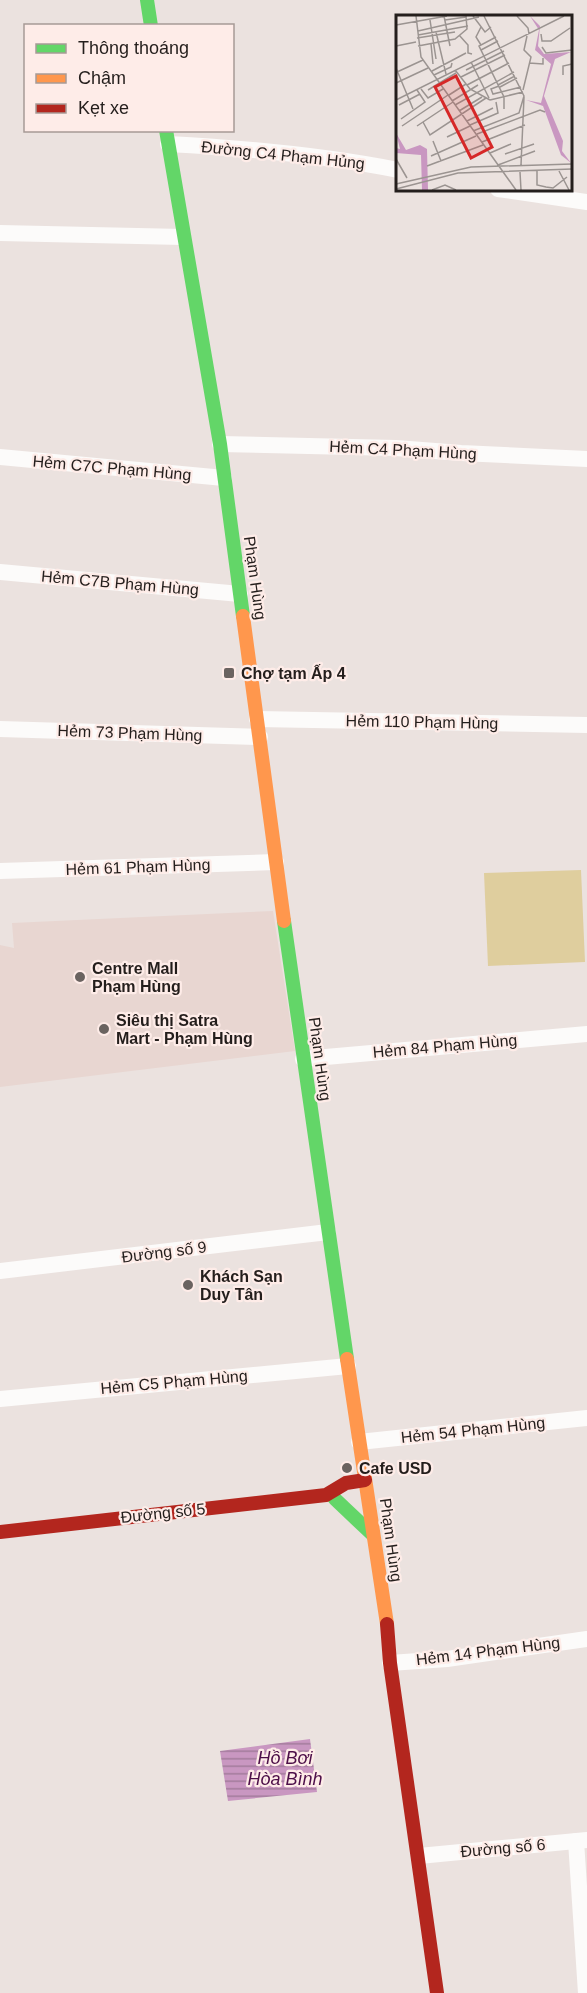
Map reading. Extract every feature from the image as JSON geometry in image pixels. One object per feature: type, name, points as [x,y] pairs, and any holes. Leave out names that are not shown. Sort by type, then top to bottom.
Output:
[{"type":"main road","points":[[147,0],[151,24]]},
{"type":"main road","name":"Phạm Hùng","points":[[167,137],[220,444],[303,1059],[374,1535],[437,1993]]},
{"type":"main road","points":[[359,1442],[331,1495],[374,1535]]},
{"type":"main road","name":"Đường số 5","points":[[0,1532],[331,1495],[346,1483],[365,1480]]},
{"type":"street","name":"Đường C4 Phạm Hủng","points":[[167,137],[396,170]]},
{"type":"street","points":[[505,190],[587,202]]},
{"type":"street","points":[[0,233],[183,237]]},
{"type":"street","name":"Hẻm C4 Phạm Hùng","points":[[220,444],[396,448],[587,459]]},
{"type":"street","name":"Hẻm C7C Phạm Hùng","points":[[0,457],[224,478]]},
{"type":"street","name":"Hẻm C7B Phạm Hùng","points":[[0,572],[240,594]]},
{"type":"street","name":"Hẻm 110 Phạm Hùng","points":[[257,719],[587,725]]},
{"type":"street","name":"Hẻm 73 Phạm Hùng","points":[[0,729],[260,737]]},
{"type":"street","name":"Hẻm 61 Phạm Hùng","points":[[0,871],[276,862]]},
{"type":"street","name":"Hẻm 84 Phạm Hùng","points":[[303,1059],[587,1035]]},
{"type":"street","name":"Đường số 9","points":[[0,1271],[328,1232]]},
{"type":"street","name":"Hẻm C5 Phạm Hùng","points":[[0,1399],[348,1366]]},
{"type":"street","name":"Hẻm 54 Phạm Hùng","points":[[359,1442],[587,1418]]},
{"type":"street","name":"Đường số 5","points":[[331,1495],[343,1502],[368,1498]]},
{"type":"street","name":"Hẻm 14 Phạm Hùng","points":[[390,1664],[447,1659],[587,1639]]},
{"type":"street","points":[[581,1841],[586,1993]]},
{"type":"street","name":"Đường số 6","points":[[419,1856],[581,1841]]},
{"type":"shaded area","points":[[581,870],[585,962],[488,966],[484,873]]},
{"type":"shaded area","points":[[273,911],[295,1051],[0,1087],[0,945],[14,948],[12,923]]},
{"type":"water","name":"Hồ Bơi Hòa Bình","points":[[310,1739],[317,1792],[228,1801],[220,1751]]},
{"type":"traffic: fast","points":[[147,0],[151,24]]},
{"type":"traffic: fast","points":[[166,132],[220,444],[243,616]]},
{"type":"traffic: fast","points":[[284,921],[347,1359]]},
{"type":"traffic: fast","points":[[335,1499],[373,1535]]},
{"type":"traffic: slow","points":[[243,616],[284,921]]},
{"type":"traffic: slow","points":[[347,1359],[387,1624]]},
{"type":"traffic: jam","points":[[0,1532],[326,1495],[346,1483],[365,1480]]},
{"type":"traffic: jam","points":[[387,1624],[390,1663],[437,1993]]},
{"type":"place","name":"Chợ tạm Ấp 4","points":[[229,673]]},
{"type":"place","name":"Centre Mall Phạm Hùng","points":[[80,977]]},
{"type":"place","name":"Siêu thị Satra Mart - Phạm Hùng","points":[[104,1029]]},
{"type":"place","name":"Khách Sạn Duy Tân","points":[[188,1285]]},
{"type":"place","name":"Cafe USD","points":[[347,1468]]}]
